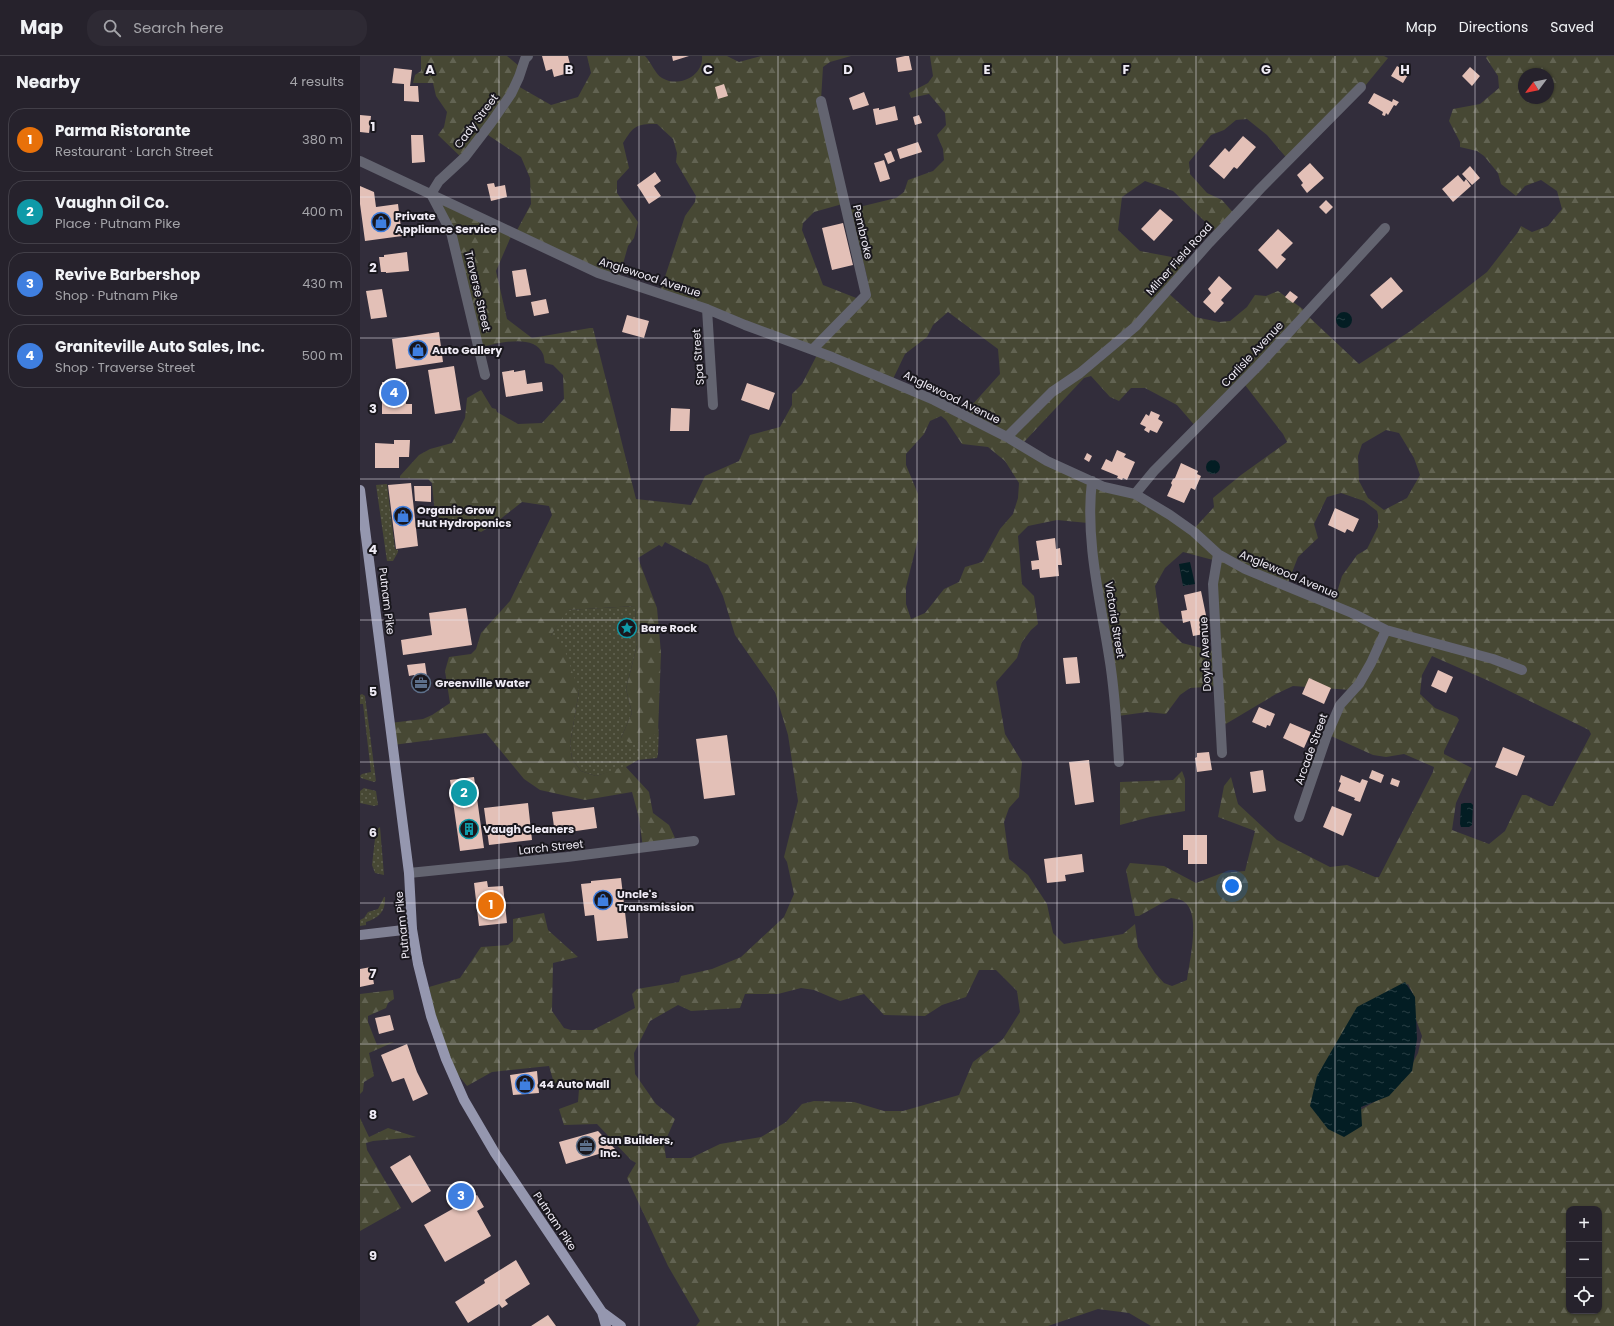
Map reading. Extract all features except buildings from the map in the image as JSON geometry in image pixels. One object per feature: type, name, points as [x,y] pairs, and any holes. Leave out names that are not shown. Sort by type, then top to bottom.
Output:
[{"type":"main road","name":"Putnam Pike","points":[[360,490],[410,873],[412,929],[418,964],[431,1016],[446,1059],[464,1100],[508,1173],[602,1312],[606,1326]]},
{"type":"main road","points":[[360,935],[412,929]]},
{"type":"main road","name":"Putnam Pike","points":[[602,1312],[621,1326]]},
{"type":"street","name":"Cady Street","points":[[431,194],[439,181],[465,157],[511,94],[525,59],[528,56]]},
{"type":"street","name":"Milner Field Road","points":[[1007,437],[1052,392],[1080,373],[1136,326],[1209,243],[1361,87]]},
{"type":"street","name":"Pembroke","points":[[813,349],[866,295],[820,101]]},
{"type":"street","name":"Anglewood Avenue","points":[[360,161],[598,273],[708,309],[745,325],[813,349],[934,400],[1007,437],[1047,461],[1104,487],[1134,494],[1170,515],[1194,532],[1218,554],[1245,569],[1352,613],[1386,630],[1493,659],[1522,670]]},
{"type":"street","name":"Traverse Street","points":[[431,194],[451,232],[485,375]]},
{"type":"street","name":"Carlisle Avenue","points":[[1134,494],[1154,471],[1248,377],[1384,228]]},
{"type":"street","name":"Spa Street","points":[[708,309],[713,405]]},
{"type":"street","name":"Victoria Street","points":[[1092,481],[1089,504],[1093,553],[1100,607],[1110,658],[1119,762]]},
{"type":"street","name":"Doyle Avenue","points":[[1218,554],[1213,584],[1222,753]]},
{"type":"street","name":"Arcade Street","points":[[1299,817],[1327,735],[1340,705],[1360,682],[1371,663],[1386,630]]},
{"type":"street","name":"Larch Street","points":[[410,873],[567,857],[694,841]]},
{"type":"green space","points":[[421,56],[507,56],[519,66],[516,85],[551,105],[578,97],[591,73],[587,56],[645,56],[655,71],[662,78],[675,82],[682,81],[694,74],[702,63],[702,56],[727,56],[739,62],[761,56],[851,56],[830,62],[823,67],[821,100],[846,203],[814,212],[803,223],[802,230],[823,285],[864,301],[868,281],[851,209],[896,198],[904,192],[908,180],[933,171],[944,160],[943,149],[937,135],[946,125],[945,113],[929,94],[911,98],[909,93],[928,83],[933,76],[930,56],[1384,56],[1388,58],[1356,97],[1290,162],[1267,135],[1247,119],[1236,120],[1224,130],[1211,135],[1189,162],[1190,174],[1207,193],[1222,200],[1237,217],[1220,236],[1173,191],[1145,181],[1122,197],[1118,230],[1140,251],[1177,258],[1188,270],[1168,293],[1195,317],[1219,322],[1230,321],[1247,307],[1255,295],[1266,296],[1278,291],[1307,312],[1309,317],[1359,364],[1409,332],[1487,272],[1521,226],[1532,232],[1548,226],[1562,209],[1557,191],[1541,180],[1525,186],[1516,196],[1501,184],[1498,173],[1484,156],[1477,151],[1460,147],[1460,142],[1449,121],[1453,109],[1480,104],[1499,88],[1498,76],[1486,58],[1487,56],[1614,56],[1614,1326],[1151,1326],[1129,1313],[1098,1309],[1048,1326],[696,1326],[700,1321],[668,1266],[627,1178],[636,1163],[631,1160],[597,1124],[564,1125],[559,1109],[578,1102],[579,1089],[570,1081],[554,1083],[549,1066],[492,1072],[467,1086],[451,1066],[434,1010],[429,987],[460,978],[481,947],[508,945],[513,941],[513,919],[544,913],[548,930],[578,957],[553,963],[552,1011],[564,1028],[571,1030],[593,1030],[635,1008],[632,994],[637,989],[679,982],[681,976],[712,969],[741,957],[784,917],[794,894],[787,862],[784,857],[798,801],[788,735],[775,692],[735,635],[723,596],[708,565],[665,542],[662,547],[659,545],[638,558],[657,608],[661,653],[658,733],[634,745],[621,738],[632,713],[626,689],[637,645],[635,606],[568,610],[551,635],[564,648],[579,691],[570,744],[572,759],[581,771],[596,776],[625,766],[649,792],[653,813],[669,825],[675,838],[643,848],[639,818],[632,792],[585,800],[540,790],[524,779],[486,733],[393,745],[390,723],[423,719],[450,703],[445,671],[449,657],[471,654],[476,649],[481,633],[510,601],[552,515],[549,506],[522,502],[493,525],[481,532],[435,516],[432,483],[428,479],[400,478],[400,476],[419,455],[430,449],[452,443],[465,418],[467,398],[481,390],[492,408],[496,409],[497,412],[518,424],[542,423],[564,399],[563,375],[553,365],[545,363],[543,354],[538,347],[523,341],[514,341],[478,348],[450,234],[434,199],[512,234],[496,271],[507,319],[532,338],[593,328],[636,499],[691,505],[705,476],[739,461],[750,435],[780,427],[792,405],[792,394],[802,384],[818,353],[660,292],[685,216],[695,202],[696,196],[676,162],[677,153],[673,139],[657,124],[636,127],[623,143],[629,168],[617,181],[617,193],[638,222],[634,238],[628,246],[619,278],[515,234],[531,204],[530,178],[521,157],[485,133],[462,158],[438,135],[444,127],[447,112],[436,96],[433,83],[413,83],[415,75],[421,71]],"holes":[[[948,312],[998,349],[1000,374],[962,416],[892,381],[905,354],[927,337],[933,325]],[[1091,376],[1110,397],[1119,401],[1131,388],[1145,388],[1177,405],[1197,428],[1245,385],[1283,434],[1287,442],[1241,475],[1213,498],[1214,507],[1192,531],[1136,497],[1021,447],[1084,378]],[[941,416],[946,420],[962,444],[988,447],[1005,461],[1019,483],[1018,498],[1013,514],[1000,529],[982,562],[965,567],[959,582],[944,589],[925,613],[911,619],[906,604],[906,587],[918,539],[918,494],[906,465],[906,454],[924,434],[930,421]],[[1386,430],[1399,433],[1414,458],[1420,475],[1407,498],[1384,510],[1368,498],[1359,481],[1358,456],[1362,444]],[[1341,493],[1364,501],[1377,511],[1378,515],[1378,527],[1367,549],[1357,555],[1342,576],[1333,605],[1286,588],[1298,557],[1318,538],[1314,524],[1327,497]],[[1057,520],[1088,523],[1118,716],[1147,712],[1166,714],[1180,695],[1190,688],[1220,686],[1224,725],[1276,694],[1293,686],[1352,690],[1331,736],[1373,755],[1386,757],[1404,754],[1434,767],[1433,772],[1379,877],[1375,877],[1347,865],[1330,867],[1277,840],[1238,804],[1231,777],[1224,786],[1218,817],[1255,831],[1245,871],[1222,873],[1196,883],[1164,866],[1130,863],[1126,870],[1135,916],[1139,916],[1171,898],[1182,900],[1189,907],[1192,915],[1193,938],[1187,980],[1172,986],[1164,983],[1155,973],[1138,947],[1135,924],[1123,934],[1064,944],[1053,933],[1047,904],[1028,875],[1009,859],[1004,822],[1009,808],[1019,797],[1022,762],[1005,734],[996,682],[1017,658],[1022,642],[1031,630],[1038,624],[1034,596],[1022,584],[1018,536],[1028,526]],[[1183,552],[1213,560],[1217,652],[1182,643],[1160,621],[1155,586],[1165,568]],[[1432,656],[1489,681],[1589,730],[1591,734],[1553,806],[1549,806],[1526,795],[1522,795],[1505,831],[1489,844],[1452,830],[1456,803],[1472,768],[1444,754],[1444,751],[1459,720],[1457,717],[1435,708],[1420,694],[1422,675]],[[979,970],[996,970],[1017,991],[1020,1012],[1003,1039],[973,1062],[959,1095],[903,1111],[884,1111],[854,1102],[814,1101],[802,1104],[786,1122],[761,1137],[720,1144],[691,1158],[666,1158],[664,1144],[675,1119],[656,1104],[635,1074],[634,1053],[650,1021],[678,1005],[691,1011],[740,1008],[745,994],[778,994],[801,988],[814,990],[840,1001],[864,994],[884,1015],[925,1016],[942,1005],[966,997]],[[1408,984],[1413,994],[1411,1006],[1422,1036],[1418,1053],[1407,1074],[1391,1092],[1357,1112],[1362,1010]]]},
{"type":"green space","points":[[387,484],[395,549],[398,550],[393,561],[387,561],[376,485]]},
{"type":"green space","points":[[635,606],[637,645],[626,689],[632,713],[621,738],[658,733],[659,726],[658,754],[657,758],[638,760],[626,767],[596,776],[581,771],[572,759],[570,744],[579,691],[551,635],[567,610]]},
{"type":"green space","points":[[362,694],[365,696],[376,781],[374,782],[361,778],[360,776],[371,772],[363,704],[360,704],[360,695]]},
{"type":"green space","points":[[1182,771],[1185,779],[1185,811],[1150,817],[1120,825],[1120,782],[1173,780]]},
{"type":"green space","points":[[364,788],[376,791],[378,805],[374,806],[360,803],[360,791]]},
{"type":"green space","points":[[380,827],[384,875],[375,873],[372,865],[376,830]]},
{"type":"green space","points":[[384,897],[385,902],[381,913],[375,918],[366,922],[366,925],[360,926],[360,920],[364,918],[368,912],[378,909]]},
{"type":"green space","points":[[393,990],[394,999],[388,1003],[386,1008],[368,1016],[368,1022],[377,1045],[394,1042],[369,1053],[374,1076],[364,1082],[363,1091],[360,1094],[360,994]]},
{"type":"green space","points":[[360,1118],[369,1137],[388,1128],[416,1137],[366,1143],[367,1150],[401,1208],[360,1231]]},
{"type":"water","points":[[1344,312],[1350,314],[1352,320],[1350,326],[1344,328],[1338,326],[1336,320],[1338,314]]},
{"type":"water","points":[[1210,460],[1216,460],[1220,464],[1220,470],[1216,474],[1210,474],[1206,470],[1206,464]]},
{"type":"water","points":[[1190,562],[1195,584],[1183,586],[1179,564]]},
{"type":"water","points":[[1471,803],[1473,805],[1472,825],[1469,827],[1461,827],[1460,824],[1461,804]]},
{"type":"water","points":[[1405,982],[1415,997],[1417,1039],[1412,1071],[1389,1096],[1361,1107],[1362,1126],[1344,1137],[1328,1129],[1310,1106],[1317,1076],[1357,1007]]},
{"type":"place","name":"Private Appliance Service","points":[[381,222]]},
{"type":"place","name":"Auto Gallery","points":[[418,350]]},
{"type":"place","name":"Graniteville Auto Sales, Inc.","points":[[394,393]]},
{"type":"place","name":"Organic Grow Hut Hydroponics","points":[[403,516]]},
{"type":"place","name":"Bare Rock","points":[[627,628]]},
{"type":"place","name":"Greenville Water","points":[[421,683]]},
{"type":"place","name":"Vaughn Oil Co.","points":[[464,793]]},
{"type":"place","name":"Vaugh Cleaners","points":[[469,829]]},
{"type":"place","name":"Uncle's Transmission","points":[[603,900]]},
{"type":"place","name":"Parma Ristorante","points":[[491,905]]},
{"type":"place","name":"44 Auto Mall","points":[[525,1084]]},
{"type":"place","name":"Sun Builders, Inc.","points":[[586,1146]]},
{"type":"place","name":"Revive Barbershop","points":[[461,1196]]}]
